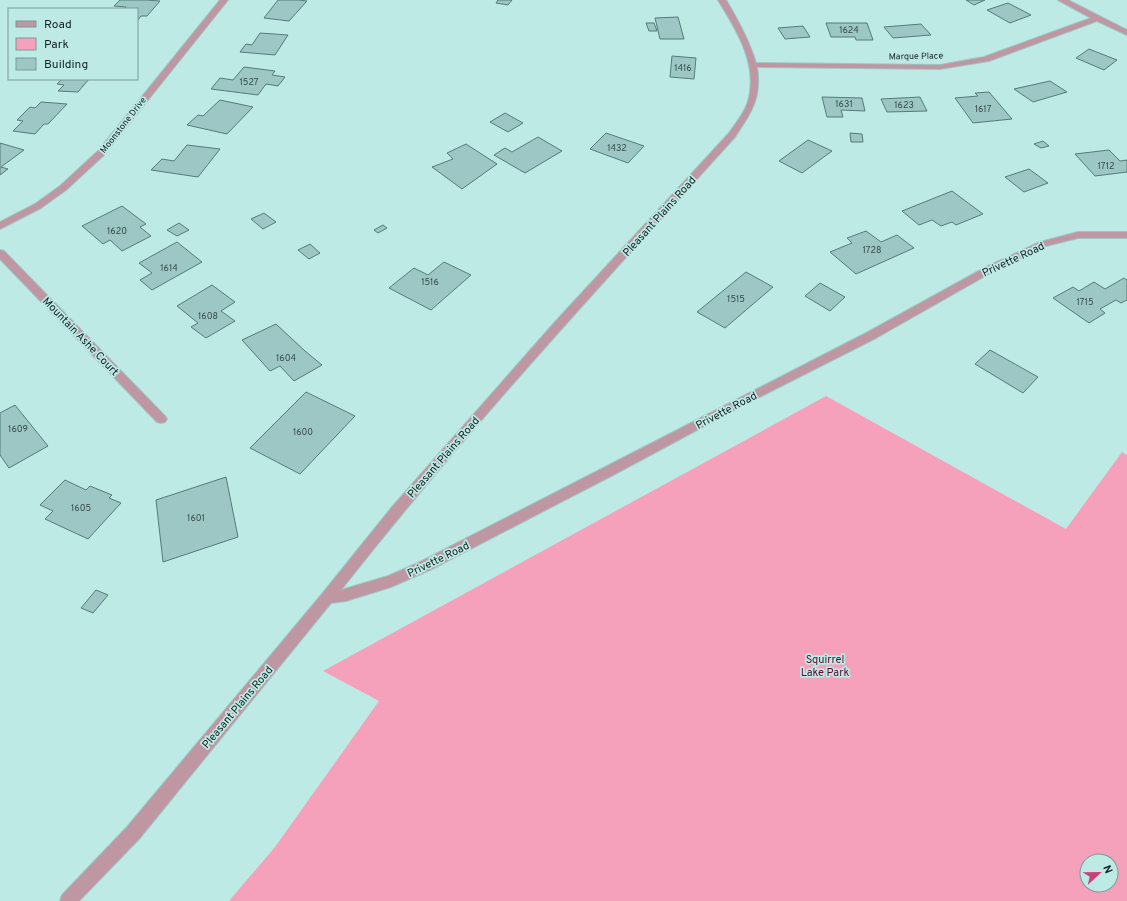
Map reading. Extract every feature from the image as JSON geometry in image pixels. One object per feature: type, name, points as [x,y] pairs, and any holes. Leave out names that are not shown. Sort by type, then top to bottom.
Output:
[{"type":"street","name":"Moonstone Drive","points":[[0,226],[38,206],[63,188],[101,153],[193,36],[224,0]]},
{"type":"street","name":"Pleasant Plains Road","points":[[68,901],[133,832],[327,598],[396,511],[548,337],[732,136],[752,103],[755,89],[755,74],[740,31],[722,0]]},
{"type":"street","points":[[1062,0],[1127,33]]},
{"type":"street","name":"Marque Place","points":[[752,65],[940,67],[986,58],[1097,18]]},
{"type":"street","name":"Privette Road","points":[[327,598],[346,595],[391,581],[425,566],[611,471],[732,406],[872,336],[990,269],[1043,244],[1078,236],[1127,235]]},
{"type":"street","name":"Mountain Ashe Court","points":[[0,253],[161,420]]},
{"type":"green space","name":"Squirrel Lake Park","points":[[826,396],[1066,529],[1122,452],[1127,455],[1127,901],[229,901],[275,847],[379,701],[323,671]]},
{"type":"building","points":[[120,0],[160,1],[147,16],[141,16],[138,20],[138,8],[114,6]]},
{"type":"building","points":[[278,0],[307,1],[289,21],[264,18]]},
{"type":"building","points":[[498,0],[512,0],[508,5],[496,3]]},
{"type":"building","points":[[966,0],[985,0],[974,5]]},
{"type":"building","points":[[1008,3],[1031,15],[1010,23],[987,10]]},
{"type":"building","points":[[678,17],[684,39],[660,39],[655,18]]},
{"type":"building","points":[[646,23],[654,23],[657,31],[649,31]]},
{"type":"building","points":[[826,23],[867,23],[873,40],[856,40],[855,37],[831,37]]},
{"type":"building","points":[[921,24],[931,35],[893,38],[884,27]]},
{"type":"building","points":[[803,26],[810,37],[785,39],[778,28]]},
{"type":"building","points":[[260,33],[288,35],[275,55],[240,52],[246,44],[252,45]]},
{"type":"building","points":[[1089,49],[1117,60],[1104,70],[1076,58]]},
{"type":"building","points":[[672,56],[696,58],[694,79],[670,77]]},
{"type":"building","points":[[244,67],[275,71],[272,75],[285,77],[278,86],[266,84],[258,95],[211,89],[220,78],[233,80]]},
{"type":"building","points":[[61,80],[88,80],[78,92],[58,91],[64,85],[57,84]]},
{"type":"building","points":[[1050,81],[1067,92],[1033,102],[1014,89]]},
{"type":"building","points":[[989,92],[1012,119],[973,123],[955,98],[978,96],[975,93]]},
{"type":"building","points":[[822,97],[862,98],[865,111],[841,110],[843,117],[827,117]]},
{"type":"building","points":[[920,97],[927,111],[887,112],[881,99]]},
{"type":"building","points":[[220,100],[253,107],[227,134],[187,125],[198,115],[203,116]]},
{"type":"building","points":[[41,102],[67,104],[48,124],[44,124],[35,134],[13,131],[23,121],[17,120],[30,107],[35,108]]},
{"type":"building","points":[[505,113],[523,123],[508,132],[490,122]]},
{"type":"building","points":[[606,133],[644,146],[628,163],[590,149]]},
{"type":"building","points":[[850,133],[862,134],[863,142],[851,142]]},
{"type":"building","points":[[538,137],[562,151],[525,173],[494,155],[505,148],[512,152]]},
{"type":"building","points":[[808,140],[832,151],[802,173],[779,161]]},
{"type":"building","points":[[1043,141],[1049,146],[1041,148],[1034,144]]},
{"type":"building","points":[[0,143],[24,150],[1,167],[8,169],[0,175]]},
{"type":"building","points":[[466,144],[497,164],[462,189],[432,167],[453,159],[447,153]]},
{"type":"building","points":[[187,145],[220,149],[198,177],[151,170],[162,159],[174,161]]},
{"type":"building","points":[[1109,150],[1120,161],[1127,160],[1127,172],[1095,176],[1075,154]]},
{"type":"building","points":[[1029,169],[1048,183],[1024,192],[1005,177]]},
{"type":"building","points":[[952,191],[983,214],[956,225],[952,222],[941,226],[932,220],[919,225],[902,211]]},
{"type":"building","points":[[122,206],[146,224],[140,227],[151,236],[122,251],[110,240],[103,244],[82,226]]},
{"type":"building","points":[[264,213],[276,222],[263,229],[251,219]]},
{"type":"building","points":[[179,223],[189,230],[177,236],[167,230]]},
{"type":"building","points":[[383,225],[387,228],[378,233],[374,230]]},
{"type":"building","points":[[866,231],[881,242],[897,235],[914,248],[856,274],[830,252],[852,243],[847,238]]},
{"type":"building","points":[[177,242],[202,262],[152,290],[140,280],[152,273],[139,263]]},
{"type":"building","points":[[310,244],[320,253],[309,259],[298,250]]},
{"type":"building","points":[[444,262],[471,275],[431,310],[389,288],[414,268],[428,275]]},
{"type":"building","points":[[746,272],[773,287],[725,328],[697,312]]},
{"type":"building","points":[[1124,278],[1127,280],[1127,300],[1121,303],[1116,300],[1100,309],[1105,313],[1089,323],[1053,298],[1073,287],[1079,291],[1094,282],[1105,289]]},
{"type":"building","points":[[820,283],[845,297],[830,311],[805,296]]},
{"type":"building","points":[[212,285],[235,302],[221,311],[235,321],[206,338],[191,327],[198,323],[177,306]]},
{"type":"building","points":[[276,324],[322,365],[294,381],[280,366],[270,371],[242,340]]},
{"type":"building","points":[[990,350],[1038,377],[1023,393],[975,364]]},
{"type":"building","points":[[306,392],[355,416],[300,474],[250,448]]},
{"type":"building","points":[[15,405],[48,446],[9,468],[0,455],[0,413]]},
{"type":"building","points":[[226,477],[238,537],[163,562],[156,500]]},
{"type":"building","points":[[65,480],[86,490],[90,486],[112,495],[109,498],[121,503],[88,539],[45,519],[53,511],[40,505]]},
{"type":"building","points":[[96,590],[108,595],[93,613],[81,608]]}]
